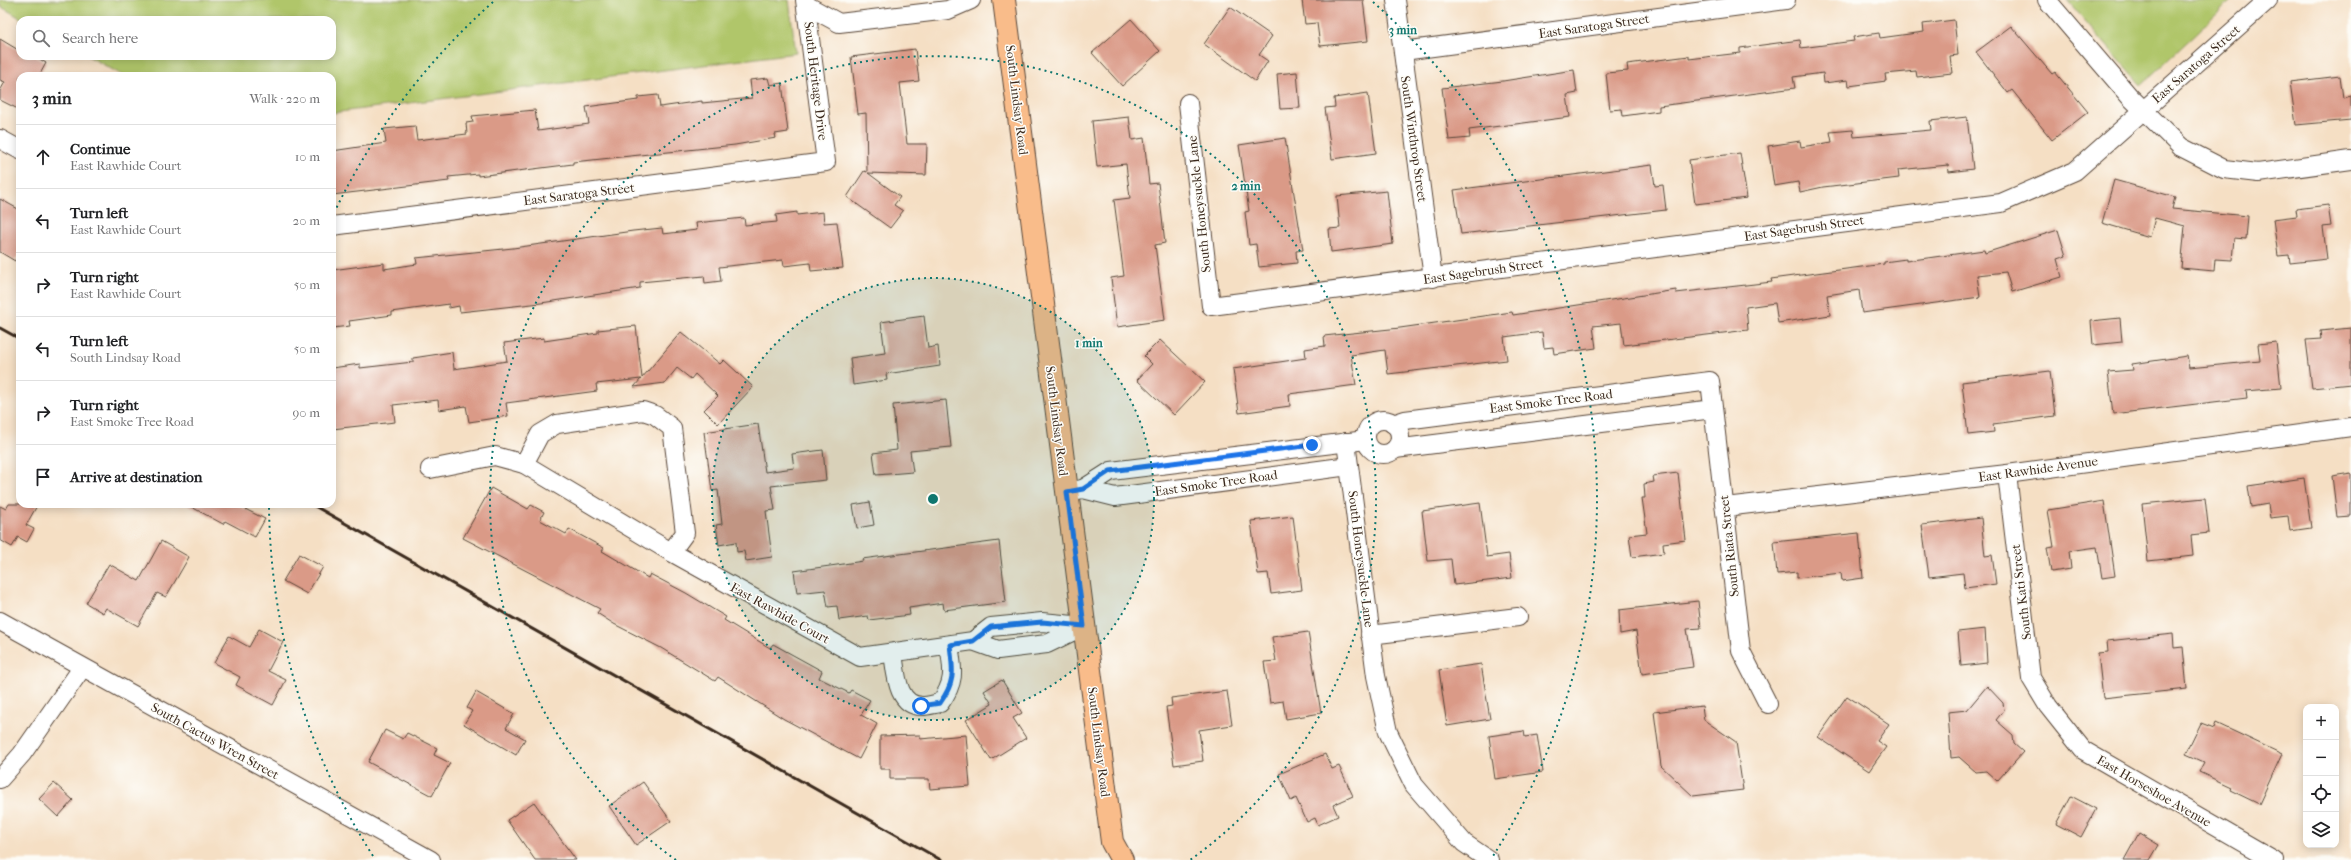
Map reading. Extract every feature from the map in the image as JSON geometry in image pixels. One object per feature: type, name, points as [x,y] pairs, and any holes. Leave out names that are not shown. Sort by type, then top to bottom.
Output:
[{"type":"main road","name":"South Lindsay Road","points":[[1004,0],[1075,490],[1084,626],[1114,854]]},
{"type":"street","points":[[809,2],[839,23],[948,10],[971,0]]},
{"type":"street","name":"South Winthrop Street","points":[[1396,0],[1433,278]]},
{"type":"street","name":"East Saratoga Street","points":[[1403,51],[1786,0]]},
{"type":"street","name":"East Saratoga Street","points":[[2047,0],[2142,110],[2268,0]]},
{"type":"street","name":"South Heritage Drive","points":[[809,2],[826,162]]},
{"type":"street","name":"South Honeysuckle Lane","points":[[1188,103],[1211,306]]},
{"type":"street","points":[[2142,110],[2181,147],[2224,169],[2258,173],[2351,160]]},
{"type":"street","name":"East Sagebrush Street","points":[[1211,306],[2001,203],[2075,171],[2142,110]]},
{"type":"street","points":[[0,139],[16,148]]},
{"type":"street","name":"East Saratoga Street","points":[[336,225],[826,162]]},
{"type":"street","name":"East Smoke Tree Road","points":[[1392,424],[1405,420],[1710,381]]},
{"type":"street","name":"South Riata Street","points":[[1710,381],[1741,651],[1768,704]]},
{"type":"street","points":[[1556,400],[1560,428]]},
{"type":"street","points":[[1495,408],[1499,436]]},
{"type":"street","points":[[1395,449],[1400,438],[1399,433],[1392,424],[1382,421],[1372,425],[1366,434],[1366,440],[1371,449],[1380,454],[1386,454],[1395,449],[1713,409]]},
{"type":"street","points":[[524,464],[540,434],[557,424],[643,411],[655,415],[672,428],[685,533],[671,552]]},
{"type":"street","name":"East Rawhide Avenue","points":[[1725,507],[2007,474],[2351,427]]},
{"type":"street","name":"East Smoke Tree Road","points":[[1075,490],[1110,471],[1366,440]]},
{"type":"street","name":"South Honeysuckle Lane","points":[[1346,442],[1370,635],[1376,676],[1388,732],[1414,784],[1464,843],[1489,860]]},
{"type":"street","name":"East Rawhide Court","points":[[430,469],[495,456],[524,464],[671,552],[860,657],[973,641],[991,627],[1042,622],[1084,626]]},
{"type":"street","name":"East Smoke Tree Road","points":[[1075,490],[1116,497],[1349,466]]},
{"type":"street","name":"South Kati Street","points":[[2007,474],[2032,678],[2048,706]]},
{"type":"street","points":[[1370,635],[1518,617]]},
{"type":"street","name":"South Cactus Wren Street","points":[[0,621],[82,668],[431,860]]},
{"type":"street","name":"East Rawhide Court","points":[[973,641],[998,650],[1047,644],[1084,626]]},
{"type":"street","points":[[893,653],[898,689],[908,702],[921,706],[940,703],[951,689],[953,673],[950,645]]},
{"type":"street","points":[[0,779],[22,754],[82,668]]},
{"type":"street","name":"East Horseshoe Avenue","points":[[2048,706],[2083,750],[2274,860]]},
{"type":"green space","points":[[0,0],[789,0],[796,53],[336,112],[336,72],[117,72],[95,60],[336,60],[336,16],[17,16],[0,6]]},
{"type":"green space","points":[[2067,0],[2232,0],[2141,85]]},
{"type":"building","points":[[1302,0],[1363,0],[1368,41],[1320,46],[1317,23],[1305,24]]},
{"type":"building","points":[[1230,7],[1272,36],[1259,55],[1268,61],[1255,81],[1204,44]]},
{"type":"building","points":[[1131,19],[1160,51],[1122,86],[1092,53]]},
{"type":"building","points":[[1954,20],[1958,55],[1950,56],[1952,73],[1917,77],[1916,71],[1885,74],[1886,81],[1849,86],[1848,80],[1824,83],[1823,73],[1793,77],[1795,88],[1659,106],[1659,111],[1623,116],[1622,109],[1610,110],[1606,73],[1628,71],[1627,64],[1689,56],[1689,59],[1740,53],[1740,48],[1800,40],[1801,48],[1854,41],[1853,37],[1879,33],[1880,38],[1924,32],[1923,24]]},
{"type":"building","points":[[2011,26],[2052,74],[2055,72],[2088,112],[2052,140],[2012,90],[2008,93],[1976,52]]},
{"type":"building","points":[[0,39],[16,49],[16,60],[41,60],[46,63],[41,72],[16,72],[16,108],[0,100],[0,91],[5,82],[0,80]]},
{"type":"building","points":[[915,49],[919,81],[900,83],[907,144],[927,144],[926,175],[868,173],[900,197],[894,205],[903,211],[890,228],[847,197],[864,171],[867,172],[866,113],[858,114],[851,57]]},
{"type":"building","points":[[1574,70],[1577,93],[1567,95],[1570,117],[1469,130],[1470,138],[1449,140],[1442,88],[1503,81]]},
{"type":"building","points":[[1297,72],[1300,108],[1280,109],[1277,74]]},
{"type":"building","points":[[2340,76],[2343,98],[2351,96],[2351,120],[2296,125],[2290,82]]},
{"type":"building","points":[[768,78],[770,85],[782,83],[788,132],[775,134],[776,138],[735,145],[573,162],[573,164],[478,176],[478,174],[448,177],[449,181],[336,195],[336,150],[386,143],[384,129],[415,126],[417,140],[467,134],[466,123],[473,122],[472,116],[535,110],[538,131],[589,124],[586,107],[638,100],[638,97],[658,95],[660,107],[702,101],[702,103],[752,98],[750,80]]},
{"type":"building","points":[[1368,93],[1376,153],[1332,159],[1325,108],[1335,107],[1334,98]]},
{"type":"building","points":[[1129,117],[1132,140],[1144,138],[1149,184],[1158,183],[1165,243],[1155,245],[1165,320],[1117,327],[1111,278],[1124,276],[1114,200],[1130,198],[1126,164],[1097,167],[1092,121]]},
{"type":"building","points":[[1967,117],[1973,169],[1949,172],[1948,165],[1898,170],[1899,178],[1823,187],[1800,192],[1798,182],[1774,186],[1768,146],[1800,141],[1801,147],[1832,142],[1830,132],[1853,130],[1854,137],[1931,130],[1930,121]]},
{"type":"building","points":[[1285,138],[1303,250],[1296,251],[1297,263],[1259,267],[1256,244],[1249,245],[1245,212],[1249,211],[1239,145]]},
{"type":"building","points":[[1740,153],[1747,198],[1695,204],[1689,160]]},
{"type":"building","points":[[1652,165],[1655,186],[1663,185],[1666,210],[1461,234],[1454,190]]},
{"type":"building","points":[[2114,180],[2175,197],[2172,209],[2248,216],[2246,239],[2234,238],[2232,260],[2215,259],[2214,271],[2181,268],[2185,226],[2155,218],[2150,237],[2102,223]]},
{"type":"building","points":[[1387,191],[1393,244],[1331,252],[1329,229],[1340,228],[1337,196]]},
{"type":"building","points":[[0,199],[16,208],[16,259],[15,261],[0,252]]},
{"type":"building","points":[[2328,205],[2331,226],[2323,227],[2327,259],[2290,263],[2289,255],[2278,256],[2273,219],[2297,216],[2296,209]]},
{"type":"building","points":[[797,212],[797,215],[823,212],[824,223],[837,222],[843,268],[811,271],[810,263],[784,266],[783,260],[719,267],[721,281],[705,283],[704,276],[640,282],[640,288],[541,303],[460,312],[459,306],[449,308],[449,304],[392,312],[392,315],[349,321],[350,326],[336,328],[336,269],[384,263],[384,269],[417,264],[416,258],[513,248],[633,231],[662,228],[663,234],[697,230],[696,223],[744,218],[745,225],[777,222],[776,215]]},
{"type":"building","points":[[2058,230],[2066,256],[2057,259],[2062,277],[2012,292],[2006,272],[1977,275],[1980,297],[1862,313],[1859,290],[1827,295],[1830,315],[1778,323],[1775,303],[1746,307],[1748,330],[1624,345],[1621,323],[1593,326],[1596,348],[1554,354],[1553,347],[1544,348],[1542,332],[1504,337],[1507,360],[1388,374],[1385,350],[1351,355],[1356,385],[1289,394],[1290,406],[1239,413],[1233,369],[1306,358],[1305,349],[1325,346],[1324,336],[1400,328],[1512,312],[1513,315],[1676,290],[1676,293],[1772,282],[1771,279],[1884,264],[1884,262],[1906,259],[1906,261],[1984,250],[1985,253]]},
{"type":"building","points":[[924,316],[928,348],[938,346],[940,366],[886,374],[887,380],[853,385],[850,358],[885,353],[881,322]]},
{"type":"building","points":[[2120,318],[2122,342],[2093,345],[2091,321]]},
{"type":"building","points":[[636,326],[642,378],[681,332],[720,364],[724,360],[753,387],[718,424],[704,410],[718,396],[695,374],[691,379],[677,368],[665,383],[634,387],[641,379],[596,384],[597,391],[506,403],[508,416],[469,422],[466,406],[439,410],[438,400],[393,405],[395,422],[336,429],[336,367],[360,364],[360,368],[413,362],[413,358],[452,352],[454,369],[507,361],[504,343],[544,338],[544,341],[598,333],[598,330]]},
{"type":"building","points":[[2351,328],[2351,384],[2312,388],[2306,340],[2321,339],[2320,331]]},
{"type":"building","points":[[1160,340],[1205,382],[1174,415],[1137,380],[1152,364],[1144,356]]},
{"type":"building","points":[[2276,342],[2281,388],[2246,391],[2247,398],[2113,414],[2108,372],[2133,370],[2132,364],[2187,356],[2189,368],[2260,361],[2258,344]]},
{"type":"building","points":[[2050,371],[2055,416],[1993,424],[1994,432],[1968,435],[1962,382]]},
{"type":"building","points":[[946,400],[951,447],[910,451],[913,472],[876,475],[873,453],[897,450],[893,405]]},
{"type":"building","points":[[758,424],[765,472],[794,468],[792,454],[823,450],[826,480],[771,486],[775,510],[766,511],[772,557],[746,561],[744,551],[737,552],[736,542],[719,545],[716,525],[722,524],[718,490],[712,491],[704,432]]},
{"type":"building","points":[[1678,473],[1686,540],[1663,543],[1664,553],[1632,557],[1629,535],[1647,533],[1642,498],[1645,498],[1644,484],[1654,482],[1653,476]]},
{"type":"building","points":[[2351,473],[2351,516],[2337,517],[2332,476]]},
{"type":"building","points":[[2304,478],[2311,528],[2290,531],[2288,516],[2270,518],[2268,504],[2251,507],[2248,486]]},
{"type":"building","points":[[491,488],[528,509],[531,505],[544,512],[540,520],[566,534],[569,529],[604,548],[602,551],[648,578],[650,574],[686,593],[726,617],[724,620],[770,648],[773,644],[822,671],[819,678],[849,693],[851,690],[870,700],[861,715],[877,724],[859,759],[784,719],[718,677],[715,681],[661,648],[614,624],[597,613],[600,609],[463,538]]},
{"type":"building","points":[[2205,498],[2209,533],[2191,535],[2193,556],[2148,561],[2142,504]]},
{"type":"building","points":[[2104,501],[2115,576],[2102,578],[2097,547],[2069,551],[2071,569],[2051,572],[2047,548],[2054,547],[2048,510]]},
{"type":"building","points":[[870,502],[874,525],[857,528],[853,505]]},
{"type":"building","points":[[1480,503],[1487,557],[1509,554],[1512,578],[1454,585],[1451,559],[1428,561],[1422,511]]},
{"type":"building","points":[[9,504],[16,504],[16,508],[36,508],[26,525],[34,529],[27,542],[18,537],[12,547],[0,540],[0,506],[6,509]]},
{"type":"building","points":[[193,508],[243,508],[265,519],[255,537],[225,521],[223,524]]},
{"type":"building","points":[[1293,516],[1302,590],[1271,594],[1268,573],[1258,574],[1251,521]]},
{"type":"building","points":[[1981,518],[1985,556],[1992,555],[1996,584],[1965,588],[1963,573],[1929,577],[1922,525]]},
{"type":"building","points":[[1859,533],[1863,578],[1842,581],[1841,573],[1797,578],[1797,572],[1777,574],[1774,542]]},
{"type":"building","points":[[161,541],[189,557],[166,597],[157,593],[138,626],[106,608],[103,613],[86,603],[109,564],[139,581]]},
{"type":"building","points":[[999,541],[1006,602],[944,610],[943,603],[909,608],[910,615],[869,620],[868,616],[839,620],[837,606],[828,607],[825,590],[797,593],[794,571],[863,561],[862,559]]},
{"type":"building","points":[[299,554],[323,567],[307,594],[283,581]]},
{"type":"building","points":[[1698,601],[1701,628],[1687,629],[1693,667],[1642,674],[1636,631],[1620,634],[1619,610]]},
{"type":"building","points":[[259,629],[283,642],[268,671],[286,680],[273,705],[236,685],[240,677],[214,663],[229,636],[249,647]]},
{"type":"building","points":[[1985,629],[1987,663],[1961,666],[1958,632]]},
{"type":"building","points":[[1308,632],[1321,713],[1286,719],[1283,701],[1270,703],[1264,662],[1276,661],[1272,637]]},
{"type":"building","points":[[2173,634],[2174,648],[2183,647],[2187,689],[2103,698],[2098,653],[2108,652],[2107,641]]},
{"type":"building","points":[[1481,664],[1490,719],[1447,726],[1439,670]]},
{"type":"building","points":[[1002,680],[1022,713],[1013,718],[1026,738],[991,760],[966,720],[992,704],[984,691]]},
{"type":"building","points":[[1987,686],[2003,703],[2004,710],[1996,720],[2013,735],[2014,744],[2023,752],[1997,781],[1986,771],[1976,772],[1959,757],[1951,758],[1948,712],[1967,710]]},
{"type":"building","points":[[1227,691],[1232,725],[1199,730],[1203,761],[1174,765],[1166,707],[1172,706],[1171,698]]},
{"type":"building","points":[[476,692],[514,714],[506,728],[525,739],[516,755],[464,724],[472,711],[467,708]]},
{"type":"building","points":[[1847,696],[1889,724],[1877,741],[1886,747],[1869,771],[1818,737]]},
{"type":"building","points":[[1702,706],[1704,720],[1736,742],[1743,790],[1693,796],[1661,766],[1654,712]]},
{"type":"building","points":[[2201,723],[2214,728],[2216,723],[2282,754],[2259,804],[2230,790],[2231,787],[2199,772],[2204,762],[2186,754]]},
{"type":"building","points":[[385,730],[403,739],[407,733],[437,748],[434,755],[450,763],[432,796],[368,762]]},
{"type":"building","points":[[1524,731],[1525,737],[1537,735],[1543,772],[1495,779],[1489,736]]},
{"type":"building","points":[[920,735],[920,739],[966,735],[970,786],[930,789],[929,779],[890,779],[890,769],[880,769],[880,736]]},
{"type":"building","points":[[1325,754],[1332,769],[1339,766],[1353,796],[1333,805],[1338,816],[1318,825],[1315,818],[1307,822],[1296,798],[1291,801],[1279,774]]},
{"type":"building","points":[[643,782],[671,821],[636,845],[609,806]]},
{"type":"building","points":[[54,783],[73,800],[58,817],[39,799]]},
{"type":"building","points":[[2071,796],[2096,809],[2081,837],[2056,824]]},
{"type":"building","points":[[534,802],[576,860],[535,860],[507,820]]},
{"type":"building","points":[[2139,833],[2159,845],[2150,860],[2124,860]]},
{"type":"railway","points":[[0,328],[16,337]]},
{"type":"railway","points":[[318,508],[941,860]]},
{"type":"route","points":[[921,706],[940,703],[951,689],[953,673],[950,645],[973,641],[991,627],[1042,622],[1084,626],[1067,492],[1083,489],[1110,471],[1312,445]]}]
